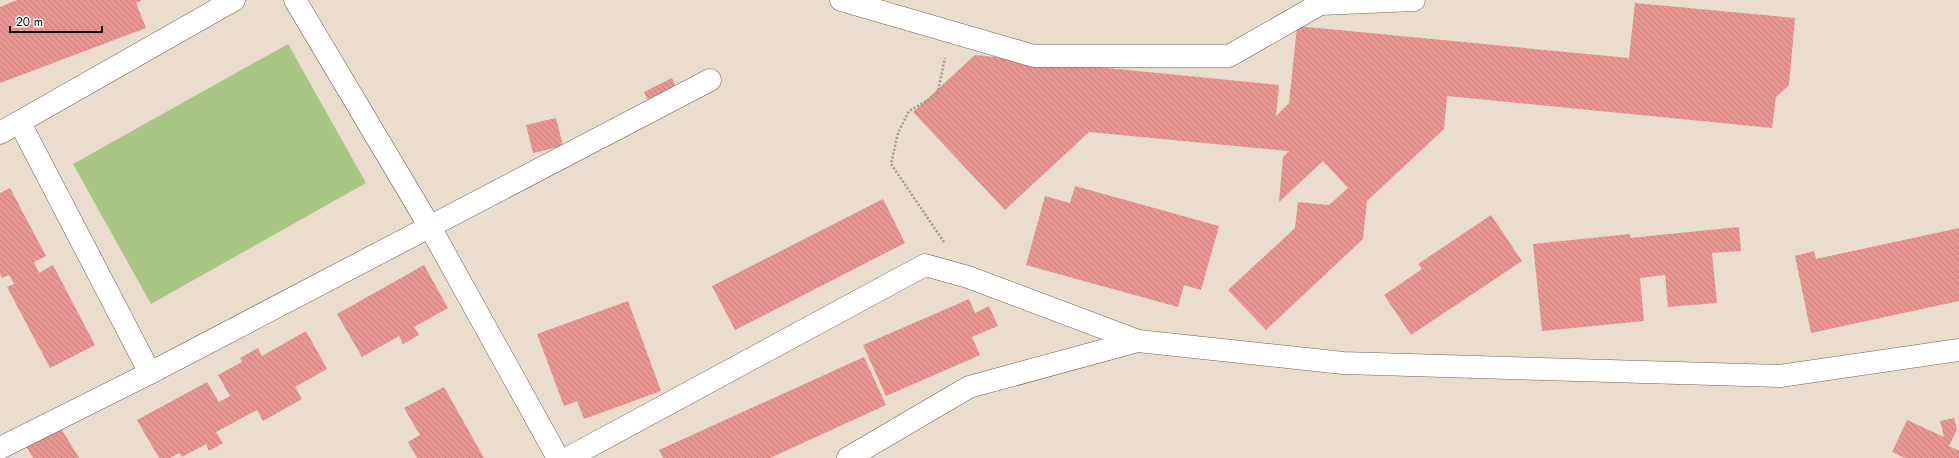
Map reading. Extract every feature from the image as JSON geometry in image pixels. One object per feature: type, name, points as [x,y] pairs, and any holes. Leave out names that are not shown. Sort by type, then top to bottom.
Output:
[{"type":"street","points":[[0,133],[234,0]]},
{"type":"street","points":[[295,0],[430,227],[558,458]]},
{"type":"street","points":[[841,0],[1034,56],[1229,56],[1320,4],[1414,0]]},
{"type":"street","points":[[0,448],[150,373],[710,80]]},
{"type":"street","points":[[20,123],[150,373]]},
{"type":"street","points":[[568,458],[925,265],[968,277],[1138,341],[1343,363],[1780,376],[1959,350]]},
{"type":"street","points":[[848,458],[970,387],[1138,341]]},
{"type":"path","points":[[949,31],[937,95],[909,111],[898,132],[891,164],[968,277]]},
{"type":"green space","points":[[288,44],[366,183],[151,304],[73,164]]},
{"type":"building","points":[[17,0],[142,0],[136,3],[146,28],[0,83],[0,7]]},
{"type":"building","points":[[1635,3],[1795,18],[1789,85],[1776,97],[1772,128],[1447,96],[1444,129],[1367,201],[1363,239],[1266,330],[1228,290],[1295,228],[1298,202],[1329,205],[1348,188],[1323,161],[1279,202],[1283,157],[1289,151],[1089,132],[1005,210],[913,112],[975,55],[1279,85],[1276,116],[1289,103],[1297,26],[1629,58]]},
{"type":"building","points":[[672,78],[679,93],[652,108],[644,92]]},
{"type":"building","points":[[556,118],[563,146],[533,153],[526,125]]},
{"type":"building","points":[[1075,186],[1219,226],[1201,290],[1184,285],[1178,307],[1026,265],[1045,196],[1070,203]]},
{"type":"building","points":[[10,188],[46,256],[34,262],[39,273],[53,265],[95,345],[50,368],[7,287],[14,284],[9,275],[2,278],[0,274],[0,193]]},
{"type":"building","points":[[883,199],[905,243],[735,330],[712,286]]},
{"type":"building","points":[[1491,215],[1522,261],[1411,335],[1384,295],[1422,269],[1418,264]]},
{"type":"building","points":[[1739,227],[1741,251],[1712,253],[1717,303],[1668,307],[1665,275],[1640,278],[1644,321],[1542,331],[1533,244],[1630,234],[1630,238]]},
{"type":"building","points":[[1959,228],[1959,301],[1811,333],[1795,256],[1814,251],[1816,259]]},
{"type":"building","points":[[424,265],[448,308],[414,327],[419,335],[403,344],[399,336],[362,357],[337,314]]},
{"type":"building","points":[[969,299],[975,313],[989,306],[998,326],[972,337],[980,355],[886,396],[863,345]]},
{"type":"building","points":[[628,301],[661,391],[584,419],[577,401],[564,406],[537,334]]},
{"type":"building","points":[[306,331],[327,369],[295,387],[302,399],[263,421],[257,410],[216,432],[223,443],[209,451],[206,444],[182,457],[179,453],[170,458],[159,458],[137,420],[207,382],[219,402],[230,396],[218,375],[242,362],[240,358],[258,348],[262,356]]},
{"type":"building","points":[[864,357],[886,405],[770,458],[663,458],[659,450]]},
{"type":"building","points":[[444,387],[484,458],[417,458],[408,442],[420,435],[404,408]]},
{"type":"building","points":[[1954,418],[1957,429],[1949,446],[1959,451],[1959,458],[1905,458],[1892,452],[1907,420],[1944,437],[1940,421]]},
{"type":"building","points":[[59,425],[79,458],[33,458],[26,446]]}]
